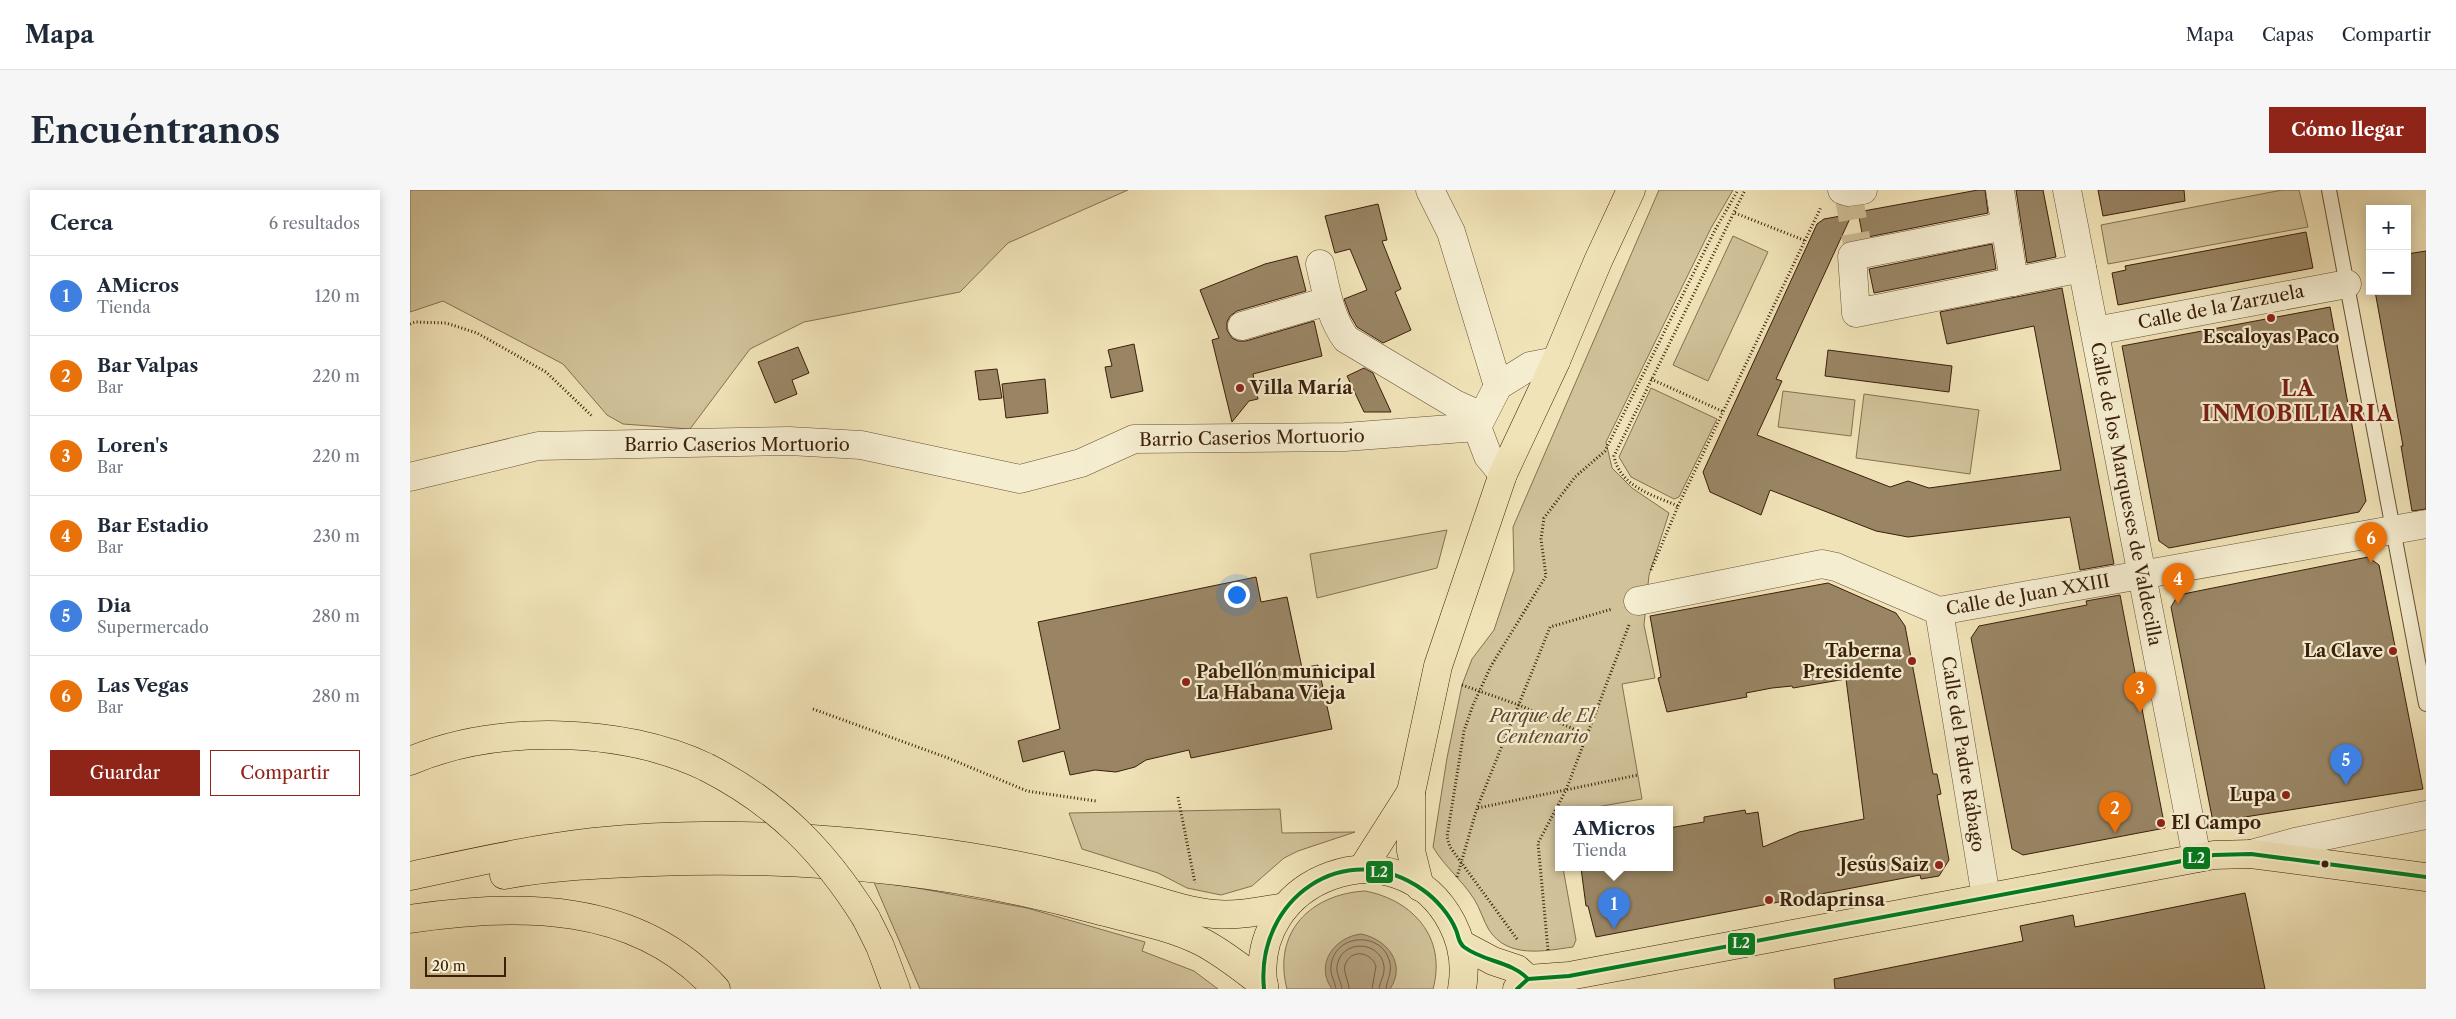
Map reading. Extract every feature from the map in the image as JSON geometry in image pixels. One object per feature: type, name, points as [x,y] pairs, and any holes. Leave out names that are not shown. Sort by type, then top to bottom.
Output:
[{"type":"main road","points":[[1420,887],[1411,851],[1411,792],[1438,666],[1503,474],[1556,362],[1598,261],[1632,190]]},
{"type":"main road","points":[[410,761],[498,738],[537,734],[621,742],[664,752],[706,767],[753,794],[799,831],[843,882],[866,918],[880,946],[896,989]]},
{"type":"main road","points":[[1362,869],[1411,792]]},
{"type":"main road","points":[[410,876],[508,855],[594,842],[682,836],[777,836],[869,842],[1004,863],[1066,875],[1212,914],[1257,912],[1285,907]]},
{"type":"main road","points":[[1461,944],[1493,962],[1517,969],[1523,984],[2197,858],[2251,854],[2426,877]]},
{"type":"main road","points":[[410,896],[452,885],[513,873],[594,865],[718,860],[793,861],[859,867],[992,885],[1077,904],[1149,924],[1201,942],[1228,958],[1264,987]]},
{"type":"main road","points":[[1264,987],[1262,971],[1266,944],[1270,931],[1285,907],[1306,887],[1319,879],[1333,874],[1362,869],[1392,874],[1420,887],[1441,906],[1453,924],[1461,944],[1464,971],[1462,989]]},
{"type":"main road","points":[[410,919],[517,909],[591,918],[624,927],[657,941],[692,966],[716,989]]},
{"type":"street","points":[[1430,190],[1451,232],[1498,386]]},
{"type":"street","points":[[1834,194],[1863,190]]},
{"type":"street","points":[[2000,190],[2014,282]]},
{"type":"street","name":"Calle de los Marqueses de Valdecilla","points":[[2067,190],[2197,858]]},
{"type":"street","points":[[2005,226],[1852,256],[1856,313],[2082,268]]},
{"type":"street","points":[[1320,264],[1328,301],[1338,328],[1346,339],[1480,421]]},
{"type":"street","name":"Calle de la Zarzuela","points":[[2095,331],[2347,284]]},
{"type":"street","points":[[1242,326],[1328,301]]},
{"type":"street","points":[[1503,474],[1488,456],[1480,421],[1498,386],[1530,366],[1556,362]]},
{"type":"street","name":"Barrio Caserios Mortuorio","points":[[410,477],[538,446],[789,441],[861,446],[1020,479],[1081,464],[1134,439],[1344,437],[1480,421]]},
{"type":"street","name":"Calle de Juan XXIII","points":[[1638,601],[1822,564],[1836,567],[1939,611],[2426,524]]},
{"type":"street","name":"Calle del Padre Rábago","points":[[1939,611],[1986,897]]},
{"type":"street","points":[[2251,854],[2303,840],[2426,815]]},
{"type":"lane","points":[[2329,190],[2395,531],[2426,704]]},
{"type":"path","points":[[1523,984],[1525,949],[1450,847],[1447,837],[1464,731],[1490,666],[1546,576],[1540,539],[1544,518],[1575,477],[1605,451],[1738,190]]},
{"type":"path","points":[[1678,506],[1630,484],[1616,466],[1614,456],[1746,190]]},
{"type":"path","points":[[1558,806],[1566,790],[1638,601],[1678,506],[1806,241],[1834,194]]},
{"type":"path","points":[[1735,213],[1806,241]]},
{"type":"path","points":[[410,324],[415,322],[446,323],[477,333],[546,372],[594,418],[617,444]]},
{"type":"path","points":[[1651,379],[1724,412]]},
{"type":"path","points":[[1457,877],[1478,808],[1550,626],[1638,601]]},
{"type":"path","points":[[1438,666],[1456,667],[1462,685],[1519,705],[1587,735]]},
{"type":"path","points":[[813,708],[948,758],[1027,790],[1096,801]]},
{"type":"path","points":[[1478,808],[1638,775]]},
{"type":"path","points":[[1178,797],[1196,891]]},
{"type":"path","points":[[1548,955],[1538,843],[1555,811]]},
{"type":"green space","points":[[410,190],[1128,190],[1008,243],[960,292],[804,322],[750,349],[690,429],[623,424],[607,415],[563,364],[443,301],[410,312]]},
{"type":"green space","name":"Parque de El Centenario","points":[[1659,190],[1733,190],[1711,228],[1606,442],[1612,468],[1632,488],[1669,513],[1649,575],[1644,625],[1655,678],[1622,684],[1642,799],[1603,806],[1555,806],[1555,871],[1564,871],[1576,940],[1573,947],[1539,951],[1516,949],[1497,939],[1489,930],[1474,899],[1433,847],[1447,758],[1462,685],[1472,659],[1494,630],[1514,570],[1513,527]]},
{"type":"green space","points":[[2282,190],[2299,190],[2308,227],[2108,264],[2101,225]]},
{"type":"green space","points":[[1733,236],[1768,252],[1708,381],[1673,365]]},
{"type":"green space","points":[[1651,388],[1717,419],[1679,497],[1674,499],[1631,477],[1619,457]]},
{"type":"green space","points":[[1783,391],[1855,400],[1851,436],[1778,427]]},
{"type":"green space","points":[[1864,394],[1979,410],[1970,474],[1856,458]]},
{"type":"green space","points":[[1447,530],[1437,568],[1317,598],[1310,554]]},
{"type":"green space","points":[[1280,809],[1282,833],[1355,832],[1298,851],[1284,858],[1252,886],[1221,895],[1187,888],[1158,873],[1082,849],[1069,813]]},
{"type":"green space","points":[[873,880],[1027,908],[1145,942],[1142,951],[1194,971],[1218,989],[920,989]]},
{"type":"green space","points":[[1365,891],[1398,903],[1422,924],[1430,938],[1435,953],[1436,971],[1433,989],[1287,989],[1284,969],[1285,950],[1291,934],[1300,920],[1313,908],[1328,900],[1346,894]]},
{"type":"water","points":[[1361,934],[1379,941],[1392,954],[1395,962],[1395,980],[1390,989],[1332,989],[1327,980],[1325,970],[1326,961],[1330,953],[1343,940]]},
{"type":"building","points":[[1985,190],[1988,213],[1863,238],[1858,212]]},
{"type":"building","points":[[2016,190],[2043,190],[2056,257],[2027,263]]},
{"type":"building","points":[[2098,190],[2184,190],[2185,201],[2103,216]]},
{"type":"building","points":[[1378,204],[1387,240],[1382,241],[1401,289],[1395,292],[1411,330],[1383,343],[1357,327],[1350,315],[1344,299],[1367,290],[1350,249],[1335,253],[1325,216]]},
{"type":"building","points":[[1852,214],[1776,379],[1782,381],[1757,435],[1890,487],[1908,481],[1929,488],[2061,470],[2034,326],[1947,344],[1940,312],[2062,288],[2114,564],[2080,570],[2070,517],[1908,537],[1876,531],[1770,490],[1761,515],[1710,492],[1703,472],[1817,224],[1824,219]]},
{"type":"building","points":[[2306,232],[2313,268],[2118,305],[2112,273],[2126,270],[2125,266]]},
{"type":"building","points":[[1992,244],[1996,269],[1874,293],[1869,269]]},
{"type":"building","points":[[2426,251],[2426,509],[2412,511],[2401,446],[2403,446],[2376,295],[2411,295],[2411,253]]},
{"type":"building","points":[[1297,256],[1306,291],[1237,311],[1230,316],[1227,322],[1227,330],[1232,338],[1238,341],[1246,341],[1314,321],[1322,356],[1253,374],[1258,399],[1249,401],[1232,422],[1212,340],[1219,338],[1200,290],[1265,264]]},
{"type":"building","points":[[2330,307],[2366,501],[2359,512],[2169,548],[2159,541],[2122,346]]},
{"type":"building","points":[[1134,344],[1143,391],[1111,398],[1105,367],[1112,366],[1108,350]]},
{"type":"building","points":[[798,347],[809,373],[792,380],[797,394],[775,403],[758,362]]},
{"type":"building","points":[[1828,350],[1952,366],[1949,392],[1825,376]]},
{"type":"building","points":[[1364,368],[1373,373],[1391,412],[1364,412],[1347,376]]},
{"type":"building","points":[[997,369],[1002,398],[979,400],[975,371]]},
{"type":"building","points":[[1045,379],[1048,413],[1006,418],[1002,384]]},
{"type":"building","points":[[2368,557],[2379,565],[2423,789],[2213,822],[2171,607],[2178,595]]},
{"type":"building","name":"Pabellón municipal La Habana Vieja","points":[[1256,577],[1261,602],[1287,597],[1302,668],[1318,665],[1332,729],[1191,758],[1189,750],[1146,760],[1135,767],[1116,772],[1095,770],[1070,775],[1064,751],[1023,762],[1018,741],[1060,729],[1038,622]]},
{"type":"building","points":[[1828,583],[1896,613],[1905,626],[1933,774],[1937,774],[1941,794],[1937,795],[1949,860],[1939,876],[1921,879],[1920,875],[1596,937],[1588,906],[1586,906],[1581,871],[1673,871],[1673,827],[1704,822],[1704,817],[1745,810],[1746,814],[1758,812],[1763,847],[1799,832],[1864,819],[1846,679],[1793,688],[1792,686],[1772,688],[1746,693],[1747,697],[1667,712],[1658,678],[1661,677],[1650,616]]},
{"type":"building","points":[[2120,595],[2165,828],[2023,855],[2012,849],[1971,638],[1979,626],[2087,605],[2086,601]]},
{"type":"building","points":[[2245,893],[2265,989],[1835,989],[1834,979],[2023,941],[2020,926],[2073,915],[2075,927]]},
{"type":"tunnel","points":[[1848,192],[1859,255]]},
{"type":"transit line","name":"L2","points":[[1517,989],[1528,979],[1569,976],[2214,855],[2251,854],[2426,877]]},
{"type":"transit line","name":"L2","points":[[1264,989],[1265,957],[1274,928],[1290,904],[1311,885],[1336,873],[1364,870],[1393,875],[1423,890],[1446,913],[1464,947],[1480,956],[1506,965],[1528,979]]},
{"type":"place","name":"Escaloyas Paco","points":[[2271,318]]},
{"type":"place","name":"Villa María","points":[[1240,388]]},
{"type":"place","name":"Las Vegas","points":[[2371,563]]},
{"type":"place","name":"Bar Estadio","points":[[2178,604]]},
{"type":"place","name":"La Clave","points":[[2393,651]]},
{"type":"place","name":"Taberna Presidente","points":[[1912,661]]},
{"type":"place","name":"Pabellón municipal La Habana Vieja","points":[[1186,682]]},
{"type":"place","name":"Loren's","points":[[2140,713]]},
{"type":"place","name":"Dia","points":[[2346,785]]},
{"type":"place","name":"Lupa","points":[[2286,795]]},
{"type":"place","name":"El Campo","points":[[2161,823]]},
{"type":"place","name":"Bar Valpas","points":[[2115,833]]},
{"type":"place","name":"Jesús Saiz","points":[[1939,865]]},
{"type":"place","name":"Rodaprinsa","points":[[1769,900]]},
{"type":"place","name":"AMicros","points":[[1614,929]]},
{"type":"district","name":"LA INMOBILIARIA","points":[[2298,400]]}]
